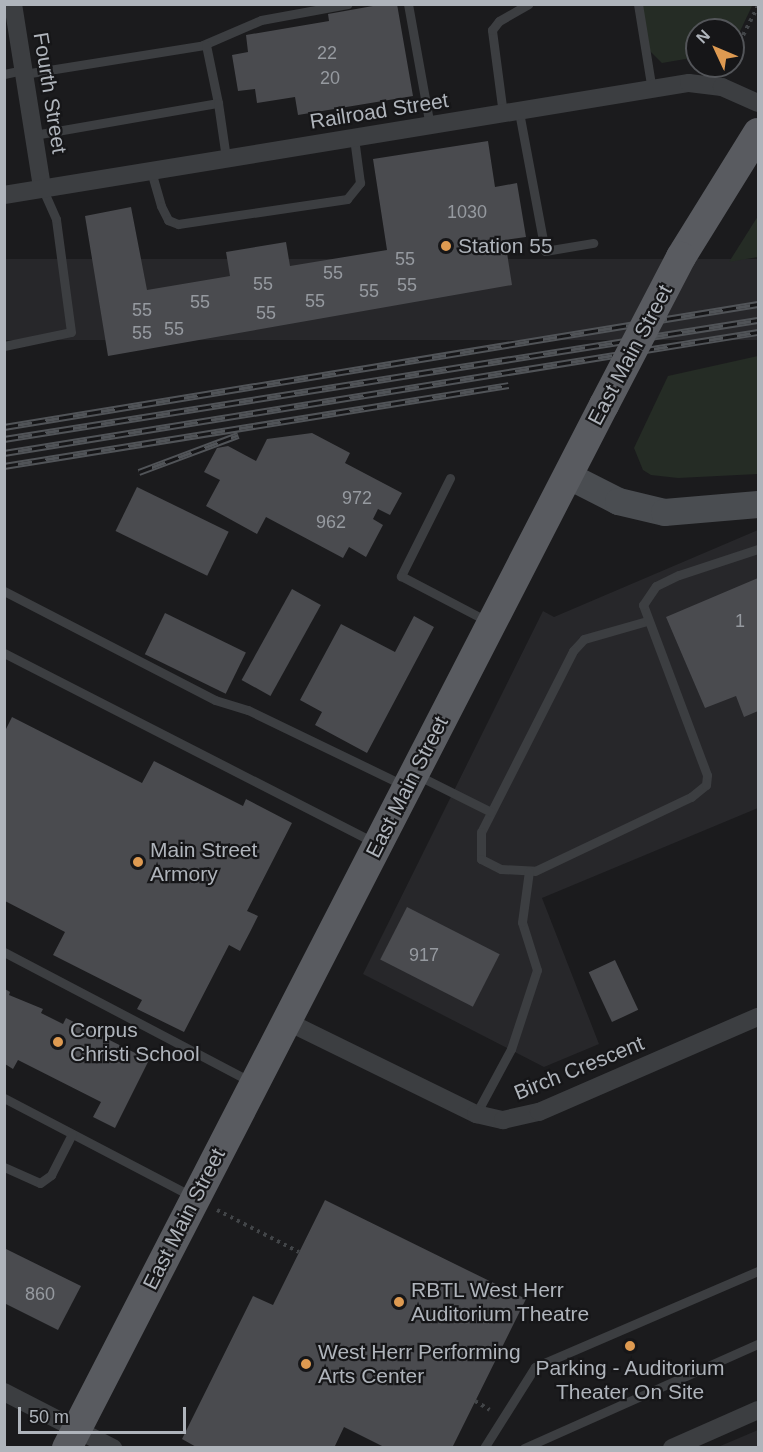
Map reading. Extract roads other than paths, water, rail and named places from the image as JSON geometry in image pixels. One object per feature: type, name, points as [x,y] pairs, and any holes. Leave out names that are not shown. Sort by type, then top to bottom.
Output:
[{"type":"main road","name":"East Main Street","points":[[71,1438],[681,257],[759,133]]},
{"type":"main road","points":[[567,475],[618,501],[664,512],[759,504]]},
{"type":"street","name":"Fourth Street","points":[[13,4],[42,188]]},
{"type":"street","name":"Railroad Street","points":[[4,195],[705,83],[759,103]]},
{"type":"street","name":"Birch Crescent","points":[[286,1021],[483,1116],[519,1118],[539,1112],[759,1017]]},
{"type":"street","points":[[4,1392],[71,1438],[113,1448]]},
{"type":"street","points":[[672,1448],[759,1410]]},
{"type":"lane","points":[[4,74],[203,45],[261,20],[348,4]]},
{"type":"lane","points":[[408,4],[430,126]]},
{"type":"lane","points":[[528,4],[499,21],[492,30],[545,251],[593,243]]},
{"type":"lane","points":[[638,4],[652,90]]},
{"type":"lane","points":[[203,45],[207,45],[226,158]]},
{"type":"lane","points":[[34,135],[218,103]]},
{"type":"lane","points":[[151,171],[161,206],[168,220],[178,224],[347,199],[360,183],[354,138]]},
{"type":"lane","points":[[4,346],[71,332],[56,219],[42,188]]},
{"type":"lane","points":[[450,478],[401,576],[491,623]]},
{"type":"lane","points":[[647,621],[584,639],[573,651],[481,832],[481,859],[501,869],[529,871],[691,797],[706,785],[706,775],[647,621],[643,604],[656,586],[717,560],[759,549]]},
{"type":"lane","points":[[4,591],[215,700],[248,710],[410,781],[491,812]]},
{"type":"lane","points":[[4,653],[378,844]]},
{"type":"lane","points":[[483,1116],[511,1049],[537,970],[522,922],[529,871]]},
{"type":"lane","points":[[4,952],[254,1083]]},
{"type":"lane","points":[[4,1098],[195,1198]]},
{"type":"lane","points":[[4,1167],[40,1183],[51,1174],[72,1134]]},
{"type":"lane","points":[[484,1448],[535,1367],[759,1271]]},
{"type":"lane","points":[[524,1448],[759,1344]]},
{"type":"railway","points":[[4,427],[758,304]]},
{"type":"railway","points":[[4,439],[758,320]]},
{"type":"railway","points":[[4,453],[758,332]]},
{"type":"railway","points":[[4,466],[509,385]]},
{"type":"railway","points":[[139,472],[238,435]]},
{"type":"place","name":"Station 55","points":[[446,246]]},
{"type":"place","name":"Main Street Armory","points":[[138,862]]},
{"type":"place","name":"Corpus Christi School","points":[[58,1042]]},
{"type":"place","name":"RBTL West Herr Auditorium Theatre","points":[[399,1302]]},
{"type":"place","name":"Parking - Auditorium Theater On Site","points":[[630,1346]]},
{"type":"place","name":"West Herr Performing Arts Center","points":[[306,1364]]}]
